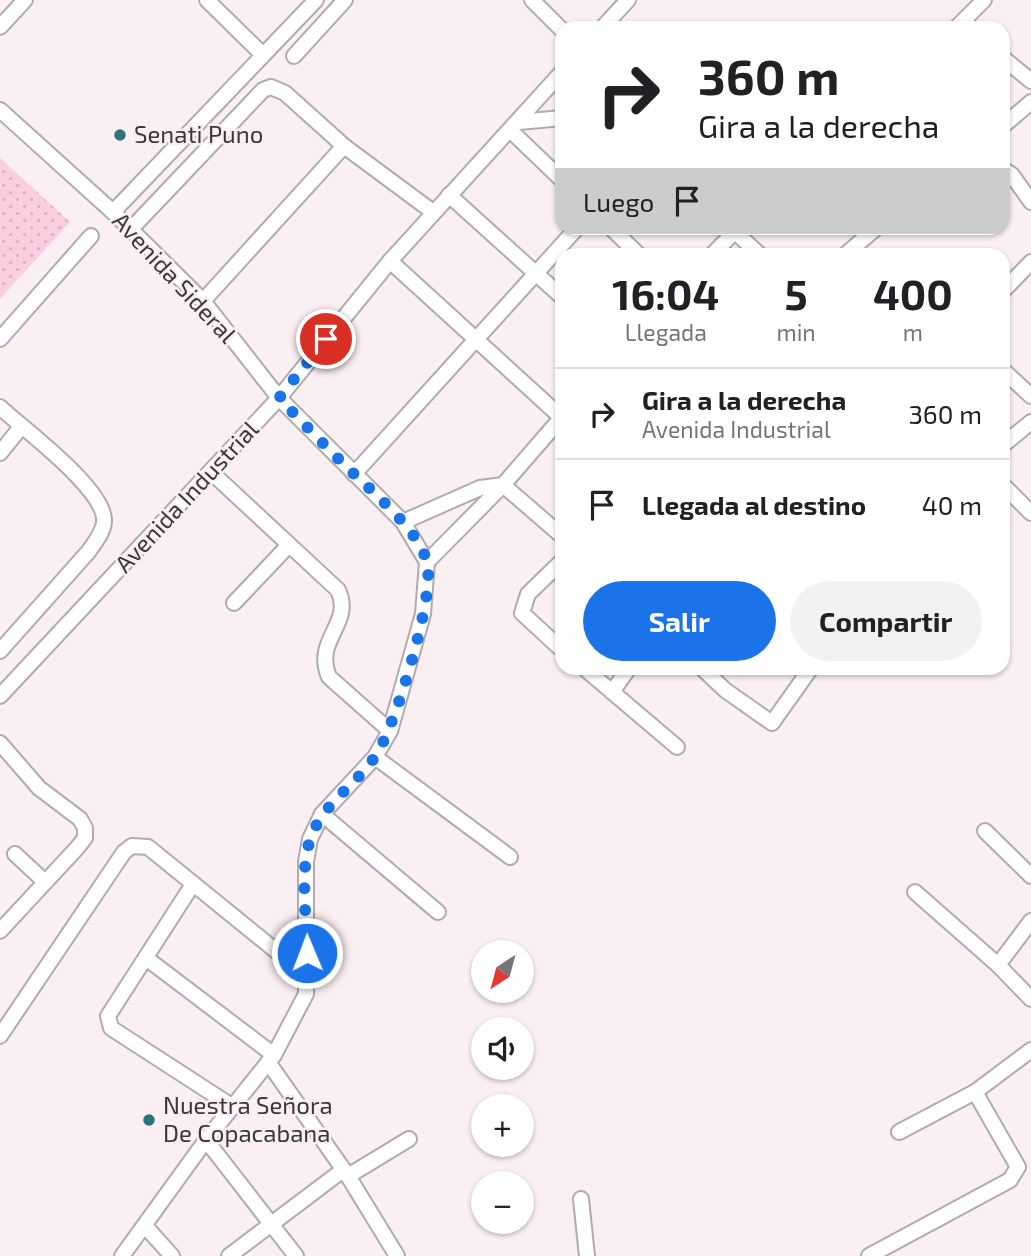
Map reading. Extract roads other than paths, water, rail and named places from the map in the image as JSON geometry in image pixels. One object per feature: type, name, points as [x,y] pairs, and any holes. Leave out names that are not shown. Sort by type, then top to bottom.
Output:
[{"type":"street","points":[[0,27],[25,0]]},
{"type":"street","points":[[207,0],[263,55]]},
{"type":"street","points":[[113,212],[316,0]]},
{"type":"street","points":[[294,56],[345,0]]},
{"type":"street","points":[[532,0],[555,23]]},
{"type":"street","points":[[608,21],[628,0]]},
{"type":"street","points":[[966,21],[984,0]]},
{"type":"street","points":[[1010,64],[1031,81]]},
{"type":"street","name":"Avenida Industrial","points":[[0,696],[279,398],[390,261],[555,80]]},
{"type":"street","points":[[131,229],[263,90],[271,87],[285,93],[344,146],[433,212]]},
{"type":"street","points":[[1010,120],[1031,102]]},
{"type":"street","name":"Avenida Sideral","points":[[0,110],[113,212],[203,301],[279,398],[403,522],[427,562]]},
{"type":"street","points":[[515,126],[555,119]]},
{"type":"street","points":[[515,126],[555,172]]},
{"type":"street","points":[[203,301],[344,146]]},
{"type":"street","points":[[1010,174],[1031,202]]},
{"type":"street","points":[[449,195],[555,291]]},
{"type":"street","points":[[558,248],[570,235]]},
{"type":"street","points":[[618,235],[632,248]]},
{"type":"street","points":[[740,235],[753,248]]},
{"type":"street","points":[[852,248],[866,235]]},
{"type":"street","points":[[0,339],[91,236]]},
{"type":"street","points":[[355,474],[555,252]]},
{"type":"street","points":[[390,261],[555,411]]},
{"type":"street","points":[[1010,284],[1031,262]]},
{"type":"street","points":[[1010,376],[1031,396]]},
{"type":"street","points":[[0,407],[21,428],[0,453]]},
{"type":"street","points":[[1010,439],[1031,422]]},
{"type":"street","points":[[122,1256],[146,1227],[206,1140],[271,1058],[306,994],[306,862],[310,839],[322,814],[375,757],[390,731],[423,614],[427,562],[503,485],[555,426]]},
{"type":"street","name":"Avenida Industrial","points":[[0,651],[89,551],[100,534],[104,520],[100,502],[85,484],[21,428]]},
{"type":"street","points":[[211,471],[338,590],[344,603],[343,615],[325,649],[324,666],[329,677],[390,731]]},
{"type":"street","points":[[403,522],[480,488],[503,485],[555,530]]},
{"type":"street","points":[[1010,492],[1031,513]]},
{"type":"street","points":[[234,603],[289,545]]},
{"type":"street","points":[[555,568],[528,594],[523,613],[555,643]]},
{"type":"street","points":[[592,675],[677,747]]},
{"type":"street","points":[[611,692],[624,675]]},
{"type":"street","points":[[709,675],[724,690],[772,723],[806,675]]},
{"type":"street","points":[[0,743],[39,788],[80,819],[85,828],[85,838],[77,848],[0,931]]},
{"type":"street","points":[[375,757],[510,858]]},
{"type":"street","points":[[322,814],[438,912]]},
{"type":"street","points":[[985,831],[1031,876]]},
{"type":"street","points":[[0,1036],[124,852],[140,845],[148,847],[307,976]]},
{"type":"street","points":[[15,854],[44,881]]},
{"type":"street","points":[[193,884],[108,1016],[111,1028],[233,1107]]},
{"type":"street","points":[[915,892],[998,965],[1031,999]]},
{"type":"street","points":[[998,965],[1031,921]]},
{"type":"street","points":[[146,958],[271,1058],[397,1256]]},
{"type":"street","points":[[899,1132],[975,1092],[1031,1050]]},
{"type":"street","points":[[869,1256],[953,1213],[1016,1174],[1018,1167],[975,1092]]},
{"type":"street","points":[[229,1256],[346,1173],[410,1139]]},
{"type":"street","points":[[206,1140],[296,1256]]},
{"type":"street","points":[[581,1199],[587,1256]]},
{"type":"street","points":[[146,1227],[172,1256]]},
{"type":"place","name":"Senati Puno","points":[[120,135]]},
{"type":"place","name":"Nuestra Señora De Copacabana","points":[[149,1120]]}]
